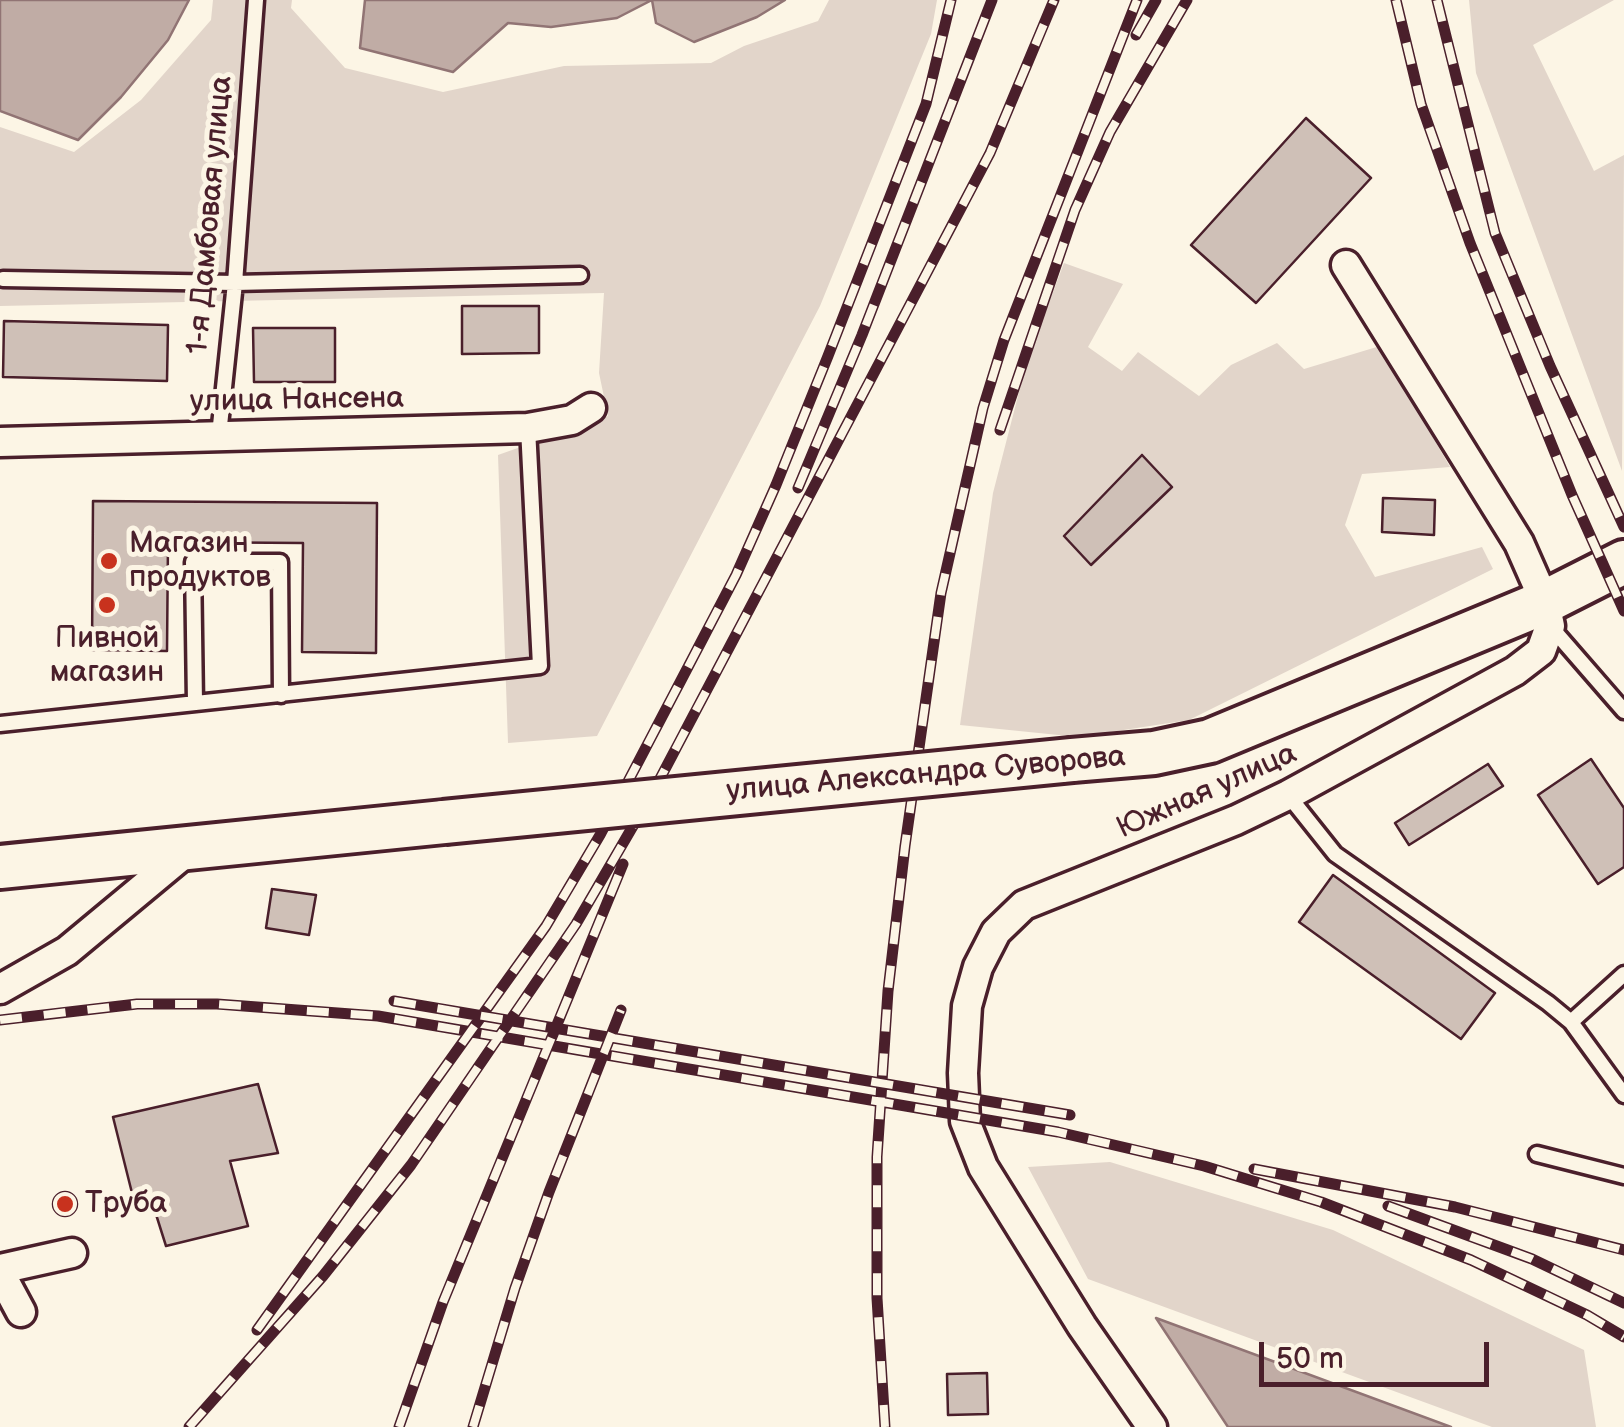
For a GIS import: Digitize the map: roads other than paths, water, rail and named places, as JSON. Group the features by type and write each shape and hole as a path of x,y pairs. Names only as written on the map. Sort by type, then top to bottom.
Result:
{"main road":[{"name":"улица Александра Суворова","path":"0,867 1154,753 1210,741 1548,614 1624,562"}],"street":[{"path":"1346,266 1519,543 1548,614"},
{"name":"улица Нансена","path":"0,442 528,428 572,420 592,408"},
{"name":"Южная улица","path":"1152,1427 1082,1326 983,1167 965,1122 967,1006 978,967 996,932 1024,905 1236,820 1514,671 1541,651 1548,614"},
{"path":"0,989 67,951 192,847"},
{"path":"20,1312 0,1271 72,1253"}],"lane":[{"name":"1-я Дамбовая улица","path":"219,435 256,0"},
{"path":"3,279 235,282 580,275"},
{"path":"0,724 540,666 528,428"},
{"path":"195,703 193,562 280,562 281,694"},
{"path":"1548,614 1624,711"},
{"path":"1288,795 1334,854 1571,1022 1624,1095"},
{"path":"1571,1022 1624,974"},
{"path":"1536,1154 1624,1176"}],"railway":[{"path":"257,1330 546,926 600,835 688,667 736,575 828,356 926,104 951,0"},
{"path":"798,488 992,0"},
{"path":"189,1427 323,1276 411,1165 576,924 654,790 990,153 1054,0"},
{"path":"885,1427 877,1298 877,1157 888,991 941,593 983,408 1004,340 1137,0"},
{"path":"1136,35 1156,0"},
{"path":"1000,430 1075,210 1110,132 1187,0"},
{"path":"1396,0 1421,104 1470,243 1572,495 1624,611"},
{"path":"1437,0 1495,233 1550,366 1624,527"},
{"path":"399,1427 443,1302 623,864"},
{"path":"394,1001 1070,1115"},
{"path":"0,1020 137,1004 217,1004 378,1016 1058,1132 1204,1166 1321,1202 1471,1260 1587,1315 1624,1337"},
{"path":"473,1427 549,1192 621,1010"},
{"path":"1254,1169 1455,1207 1624,1250"},
{"path":"1388,1206 1532,1259 1624,1303"}],"place":[{"name":"Магазин продуктов","path":"109,561"},
{"name":"Пивной магазин","path":"107,605"},
{"name":"Труба","path":"65,1204"}]}
